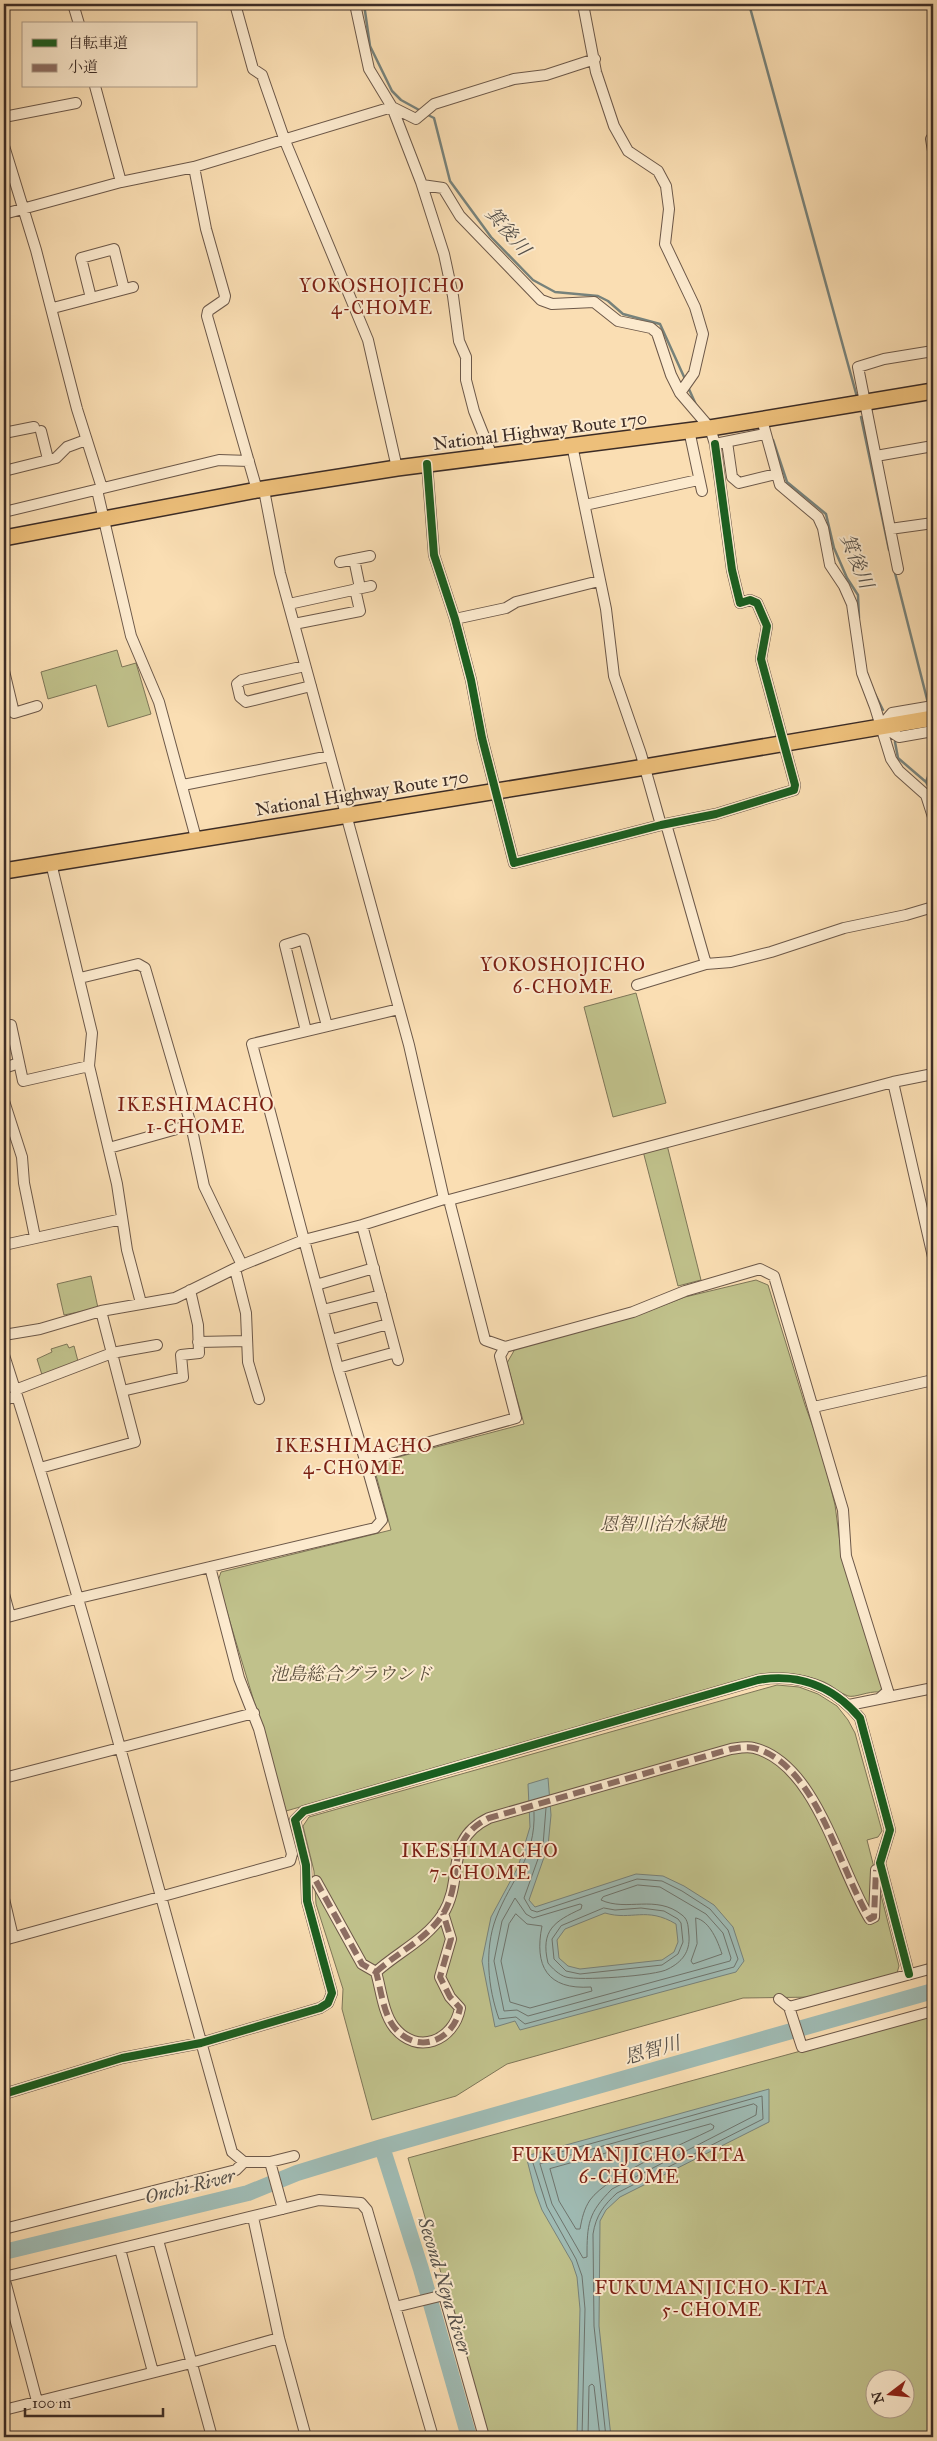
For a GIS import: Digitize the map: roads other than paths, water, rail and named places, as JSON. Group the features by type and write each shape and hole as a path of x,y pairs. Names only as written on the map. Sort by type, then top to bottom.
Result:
{"highway":[{"name":"National Highway Route 170","path":"4,538 260,490 397,468 689,430 763,427 866,402 933,391"},
{"name":"National Highway Route 170","path":"4,871 196,838 785,744 933,718"}],"street":[{"path":"73,4 78,22"},
{"path":"236,4 253,68 262,75 285,141 368,340 397,468"},
{"path":"356,4 369,69 392,107 422,185 444,254 459,341 466,357 466,380 474,411 492,456"},
{"path":"583,4 596,72 614,126 628,151 658,171 666,186 669,209 665,244 696,307 703,334 694,373 680,393"},
{"path":"4,214 121,182 194,167 285,141 392,107 416,119 434,104 514,79 546,75 594,59"},
{"path":"96,88 121,182"},
{"path":"4,117 76,103"},
{"path":"933,136 931,139 933,151"},
{"path":"4,146 53,308 99,489 104,520 131,636 159,702 196,838"},
{"path":"194,167 206,229 225,296 224,300 208,311 208,316 249,461 260,490 294,624 409,1045 446,1200 485,1340 505,1347 633,1312 685,1291 760,1270 774,1276 843,1510 846,1556 888,1691 880,1698"},
{"path":"422,185 443,188 460,216 541,300 552,304 594,302 618,321 651,328 657,334 671,375 680,393 710,428 715,444 736,586 740,603 750,600 757,603 767,626 762,659 785,744 795,785 794,790 716,814 664,825 514,863 482,738 471,680 455,619 434,555 428,464"},
{"path":"53,308 91,298 129,288 114,249 81,258 91,298"},
{"path":"898,569 858,367 884,359 933,351"},
{"path":"715,444 727,442 763,427 780,485 818,518 824,528 830,565 844,586 852,604 862,673 891,759 899,771 926,795 933,817"},
{"path":"4,433 38,429 48,459"},
{"path":"689,430 698,480 702,491"},
{"path":"4,471 56,458 67,447 86,440"},
{"path":"727,442 732,477 739,482 776,474"},
{"path":"572,446 606,609 614,676 664,825 706,964"},
{"path":"876,456 933,446"},
{"path":"4,512 47,500 218,460 249,461"},
{"path":"585,505 698,480"},
{"path":"890,529 933,523"},
{"path":"340,562 370,556"},
{"path":"294,624 360,611 362,588 354,559"},
{"path":"455,619 506,608 516,602 599,581"},
{"path":"289,604 362,588"},
{"path":"306,666 242,680 237,684 240,697 246,702 311,686"},
{"path":"4,671 14,713 37,706"},
{"path":"881,726 892,713 933,706"},
{"path":"881,726 899,737 933,731"},
{"path":"183,785 330,756"},
{"path":"51,863 92,1033 89,1066 109,1148 140,1303"},
{"path":"637,985 706,964 731,962 771,952 844,928 906,915 933,907"},
{"path":"306,1031 285,945 304,939 327,1026"},
{"path":"80,978 138,964 145,968 191,1125 204,1186 239,1267 245,1307 248,1362 259,1399"},
{"path":"4,1594 7,1617 79,1598 375,1528 382,1520 338,1368 252,1044 399,1009"},
{"path":"11,1025 23,1081 89,1066"},
{"path":"4,1068 19,1063"},
{"path":"4,1334 40,1329 100,1311 175,1298 239,1267 304,1240 446,1200 893,1082 933,1074"},
{"path":"893,1082 933,1257"},
{"path":"4,1101 22,1157 24,1183 35,1237"},
{"path":"109,1148 191,1125"},
{"path":"4,1245 122,1219"},
{"path":"338,1368 397,1356 362,1225"},
{"path":"316,1285 374,1268"},
{"path":"122,1391 183,1377 181,1355 199,1353 196,1313 190,1290"},
{"path":"323,1310 381,1295"},
{"path":"40,1468 135,1442 100,1311"},
{"path":"331,1340 388,1324"},
{"path":"198,1342 247,1341"},
{"path":"4,1400 16,1393 112,1353 157,1345"},
{"path":"365,1460 516,1418 500,1356 505,1347"},
{"path":"4,1355 79,1598 159,1897 232,2152 244,2162 270,2162 294,2156"},
{"path":"814,1407 933,1380"},
{"path":"4,1899 9,1938 290,1861 292,1854 254,1713 239,1678 210,1567"},
{"path":"295,1820 304,1811 312,1808 758,1680 777,1677 798,1678 820,1686 849,1705 860,1718 890,1830 880,1863 909,1974"},
{"path":"849,1705 933,1688"},
{"path":"4,1778 254,1713"},
{"path":"376,1972 389,1960 411,1948 443,1914 452,1891 460,1848 470,1829 479,1823 489,1818 731,1749 753,1747 790,1767 808,1792 843,1860 870,1919 874,1917 876,1870"},
{"path":"281,1814 295,1820"},
{"path":"4,2094 122,2058 201,2043 320,2008 328,2003 332,1993 307,1901 306,1864 295,1820"},
{"path":"316,1881 362,1964 376,1972 394,2027 405,2036 428,2044 439,2040 456,2024 460,2008 450,1997 440,1977 450,1939 443,1914"},
{"path":"791,2012 933,1968"},
{"path":"778,1999 791,2012 802,2047 933,2011"},
{"path":"4,2229 236,2170 244,2162"},
{"path":"270,2162 283,2209"},
{"path":"37,2401 4,2277 319,2200 360,2203 367,2210 433,2437"},
{"path":"253,2217 279,2338 306,2437"},
{"path":"158,2240 212,2437"},
{"path":"120,2249 153,2372"},
{"path":"395,2307 444,2295 484,2437"},
{"path":"4,2410 191,2363 279,2338"}],"water":[{"path":"548,1778 551,1815 548,1846 529,1900 535,1907 636,1874 663,1876 684,1886 714,1905 733,1927 744,1961 736,1972 520,2030 515,2021 495,2027 482,1961 491,1917 518,1867 530,1827 528,1784","holes":["605,1913 656,1916 676,1924 678,1942 674,1952 662,1960 580,1969 568,1966 559,1958 557,1940 565,1929"]},
{"path":"769,2089 769,2122 620,2197 606,2210 600,2221 599,2326 611,2437 577,2437 580,2309 577,2277 572,2262 542,2210 526,2156"}],"waterway":[{"name":"箕後川","path":"364,4 370,46 392,91 401,100 421,111"},
{"path":"749,4 857,397"},
{"name":"箕後川","path":"426,114 434,118 450,181 491,237 533,280 555,292 598,296 608,301 623,314 660,324 685,379"},
{"name":"箕後川","path":"688,387 697,407"},
{"path":"861,417 889,550"},
{"name":"箕後川","path":"773,440 787,482 826,514 834,548 847,578 858,595 859,618"},
{"path":"894,569 928,703"},
{"name":"箕後川","path":"875,694 883,710"},
{"name":"箕後川","path":"895,742 898,758 926,782 933,795"},
{"path":"926,782 933,764"},
{"name":"恩智川","path":"4,2252 248,2193 297,2173 382,2147 933,1991"},
{"name":"Second Neya River","path":"382,2147 421,2269 469,2437"}],"district":[{"name":"YOKOSHOJICHO 4-CHOME","path":"382,296"},
{"name":"YOKOSHOJICHO 6-CHOME","path":"563,975"},
{"name":"IKESHIMACHO 1-CHOME","path":"196,1115"},
{"name":"IKESHIMACHO 4-CHOME","path":"354,1456"},
{"name":"IKESHIMACHO 7-CHOME","path":"480,1861"},
{"name":"FUKUMANJICHO-KITA 6-CHOME","path":"629,2165"},
{"name":"FUKUMANJICHO-KITA 5-CHOME","path":"712,2298"}],"park label":[{"name":"恩智川治水緑地","path":"663,1524"},
{"name":"池島総合グラウンド","path":"351,1674"}],"water label":[{"name":"Onchi River","path":"190,2186"}]}
